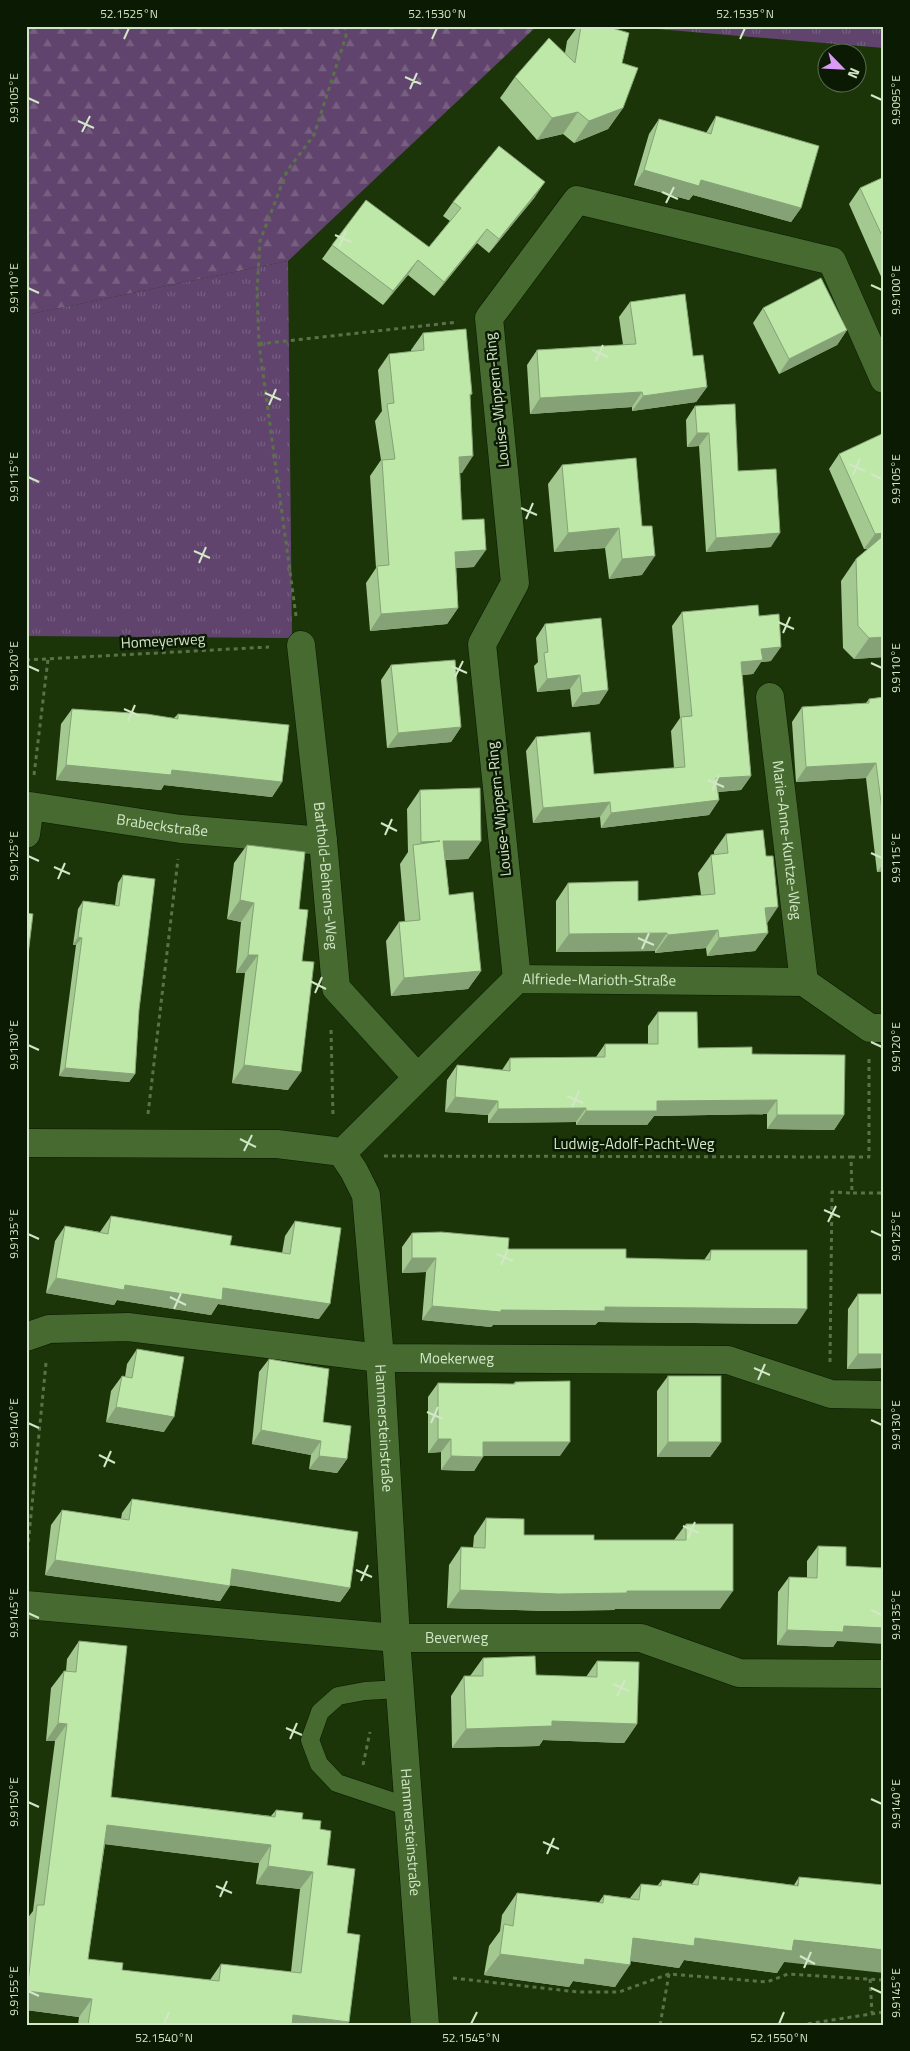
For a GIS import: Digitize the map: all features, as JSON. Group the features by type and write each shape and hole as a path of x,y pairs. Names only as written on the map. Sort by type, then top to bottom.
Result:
{"street":[{"name":"Louise-Wippern-Ring","path":"517,979 482,644 515,584 488,318 577,200 832,261 884,379"},
{"name":"Barthold-Behrens-Weg","path":"301,645 323,841 336,988"},
{"name":"Marie-Anne-Kuntze-Weg","path":"770,697 804,982"},
{"name":"Brabeckstraße","path":"30,806 181,829 323,841"},
{"path":"26,834 30,806"},
{"name":"Alfriede-Marioth-Straße","path":"343,1158 417,1077 517,979 804,982"},
{"path":"804,982 877,1028"},
{"path":"336,988 417,1077"},
{"path":"26,1143 277,1144 343,1158"},
{"name":"Hammersteinstraße","path":"343,1158 366,1195 380,1358 396,1638 389,1689 409,1807 425,2025"},
{"name":"Moekerweg","path":"37,1333 128,1327 380,1358 728,1360 831,1394 884,1395"},
{"name":"Beverweg","path":"26,1605 396,1638 641,1638 739,1673 884,1674"}],"lane":[{"path":"389,1689 338,1696 320,1712 310,1740 319,1764 337,1783 409,1807"}],"path":[{"path":"301,645 259,344 257,291 260,242 287,171 314,135 346,36 345,26"},
{"path":"259,344 488,318"},
{"name":"Homeyerweg","path":"26,660 301,645"},
{"path":"30,806 48,658"},
{"path":"144,1142 181,829"},
{"path":"336,988 330,1009 343,1158"},
{"path":"852,1193 851,1157 868,1156 877,1028"},
{"name":"Ludwig-Adolf-Pacht-Weg","path":"343,1158 405,1154 851,1157"},
{"path":"831,1394 832,1192 884,1193"},
{"path":"26,1566 37,1333"},
{"path":"358,1790 389,1689"},
{"path":"420,1974 578,1992 619,1992 669,1974 767,1982 788,1974 884,1980"},
{"path":"660,2025 669,1974"},
{"path":"870,1979 872,2013"},
{"path":"800,2025 884,2012"}],"green space":[{"path":"26,26 537,26 288,261 26,315"},
{"path":"621,26 884,26 884,48 868,47 868,42 818,42"},
{"path":"288,261 292,638 26,636 26,315"}],"building":[{"path":"581,26 605,26 629,33 622,63 638,68 623,108 589,121 578,112 552,118 515,77 549,38 575,63"},
{"path":"716,116 819,146 801,208 701,180 699,186 644,170 659,119 711,134"},
{"path":"499,146 545,182 499,239 487,229 444,282 418,260 393,291 332,245 366,200 429,247 461,208 453,202"},
{"path":"884,177 884,240 860,188"},
{"path":"821,278 847,330 789,359 763,308"},
{"path":"685,294 693,356 703,355 707,387 643,396 642,392 540,398 537,350 636,344 630,302"},
{"path":"466,329 472,394 470,394 473,456 459,457 462,520 484,519 486,550 455,552 458,608 381,614 377,566 389,565 382,460 395,459 387,404 394,403 389,354 424,350 423,333"},
{"path":"735,404 738,471 776,469 780,533 716,538 709,433 697,433 695,406"},
{"path":"884,433 884,533 875,534 839,454"},
{"path":"636,458 642,526 652,526 655,556 622,559 619,528 568,533 562,465"},
{"path":"884,535 884,637 869,638 858,626 856,559"},
{"path":"758,605 759,616 779,614 781,647 761,649 763,660 741,662 751,776 716,778 719,800 611,813 610,802 543,808 536,737 590,732 594,774 685,767 681,717 692,716 682,612"},
{"path":"601,618 608,690 582,693 580,675 547,679 544,653 548,652 545,624"},
{"path":"455,660 461,727 398,733 391,665"},
{"path":"884,697 884,826 876,763 806,767 802,707 869,703 869,699"},
{"path":"72,709 147,714 178,719 178,714 289,725 282,782 172,770 171,775 66,765"},
{"path":"480,788 481,841 443,841 449,895 473,892 481,971 404,978 399,922 420,920 413,845 440,841 421,842 420,790"},
{"path":"763,830 766,856 773,856 778,907 765,908 768,933 719,938 718,930 668,935 667,933 569,934 568,883 638,881 638,901 715,894 711,855 728,853 726,834"},
{"path":"247,845 305,852 299,909 308,910 302,961 314,962 301,1072 244,1065 258,955 248,955 254,903 240,900"},
{"path":"123,875 155,879 139,1010 135,1074 65,1068 82,938 78,937 83,901 119,906"},
{"path":"26,913 33,914 26,971"},
{"path":"658,1012 697,1012 698,1048 752,1047 752,1054 845,1055 844,1115 777,1115 777,1100 657,1101 657,1111 586,1111 586,1108 498,1109 498,1101 455,1097 457,1065 510,1071 510,1058 605,1057 605,1044 658,1044"},
{"path":"111,1216 232,1236 230,1245 290,1254 295,1221 341,1228 330,1304 223,1288 222,1300 125,1285 124,1290 56,1278 65,1226 108,1234"},
{"path":"441,1232 509,1238 508,1249 626,1249 626,1258 710,1260 711,1250 807,1250 807,1309 605,1307 605,1311 501,1310 501,1312 432,1306 436,1258 412,1258 412,1233"},
{"path":"858,1294 884,1294 884,1354 858,1354"},
{"path":"137,1349 184,1357 174,1417 116,1407 122,1376 132,1378"},
{"path":"269,1359 329,1369 323,1422 351,1426 347,1459 319,1456 321,1441 261,1430"},
{"path":"668,1376 721,1376 721,1442 668,1442"},
{"path":"570,1381 570,1442 483,1442 483,1457 451,1456 451,1439 438,1439 438,1383 515,1384 515,1382"},
{"path":"132,1499 358,1532 350,1588 232,1569 230,1586 55,1560 62,1510 129,1520"},
{"path":"486,1518 524,1519 524,1535 594,1535 594,1540 686,1540 686,1524 733,1524 733,1591 627,1591 627,1593 558,1594 460,1590 461,1547 485,1548"},
{"path":"818,1546 846,1547 846,1566 884,1568 884,1628 844,1626 843,1632 787,1630 789,1577 817,1578"},
{"path":"79,1641 127,1646 111,1797 275,1817 276,1810 303,1813 302,1819 321,1821 320,1829 331,1831 327,1865 355,1869 347,1933 360,1935 349,2022 293,2015 292,2025 88,2025 92,1999 27,1991 37,1905 44,1905 67,1724 58,1723 64,1671 76,1672","holes":["107,1825 271,1845 268,1866 313,1872 301,1973 221,1964 219,1981 122,1970 123,1963 88,1959"]},
{"path":"535,1656 536,1675 597,1677 597,1661 639,1662 637,1724 552,1721 552,1726 466,1729 464,1676 483,1676 483,1658"},
{"path":"700,1873 798,1886 799,1877 884,1885 884,1950 794,1940 792,1951 695,1938 694,1946 633,1938 630,1965 585,1959 584,1965 500,1954 504,1924 513,1926 517,1893 603,1903 604,1895 639,1900 641,1884 661,1886 662,1880 698,1885"}]}
